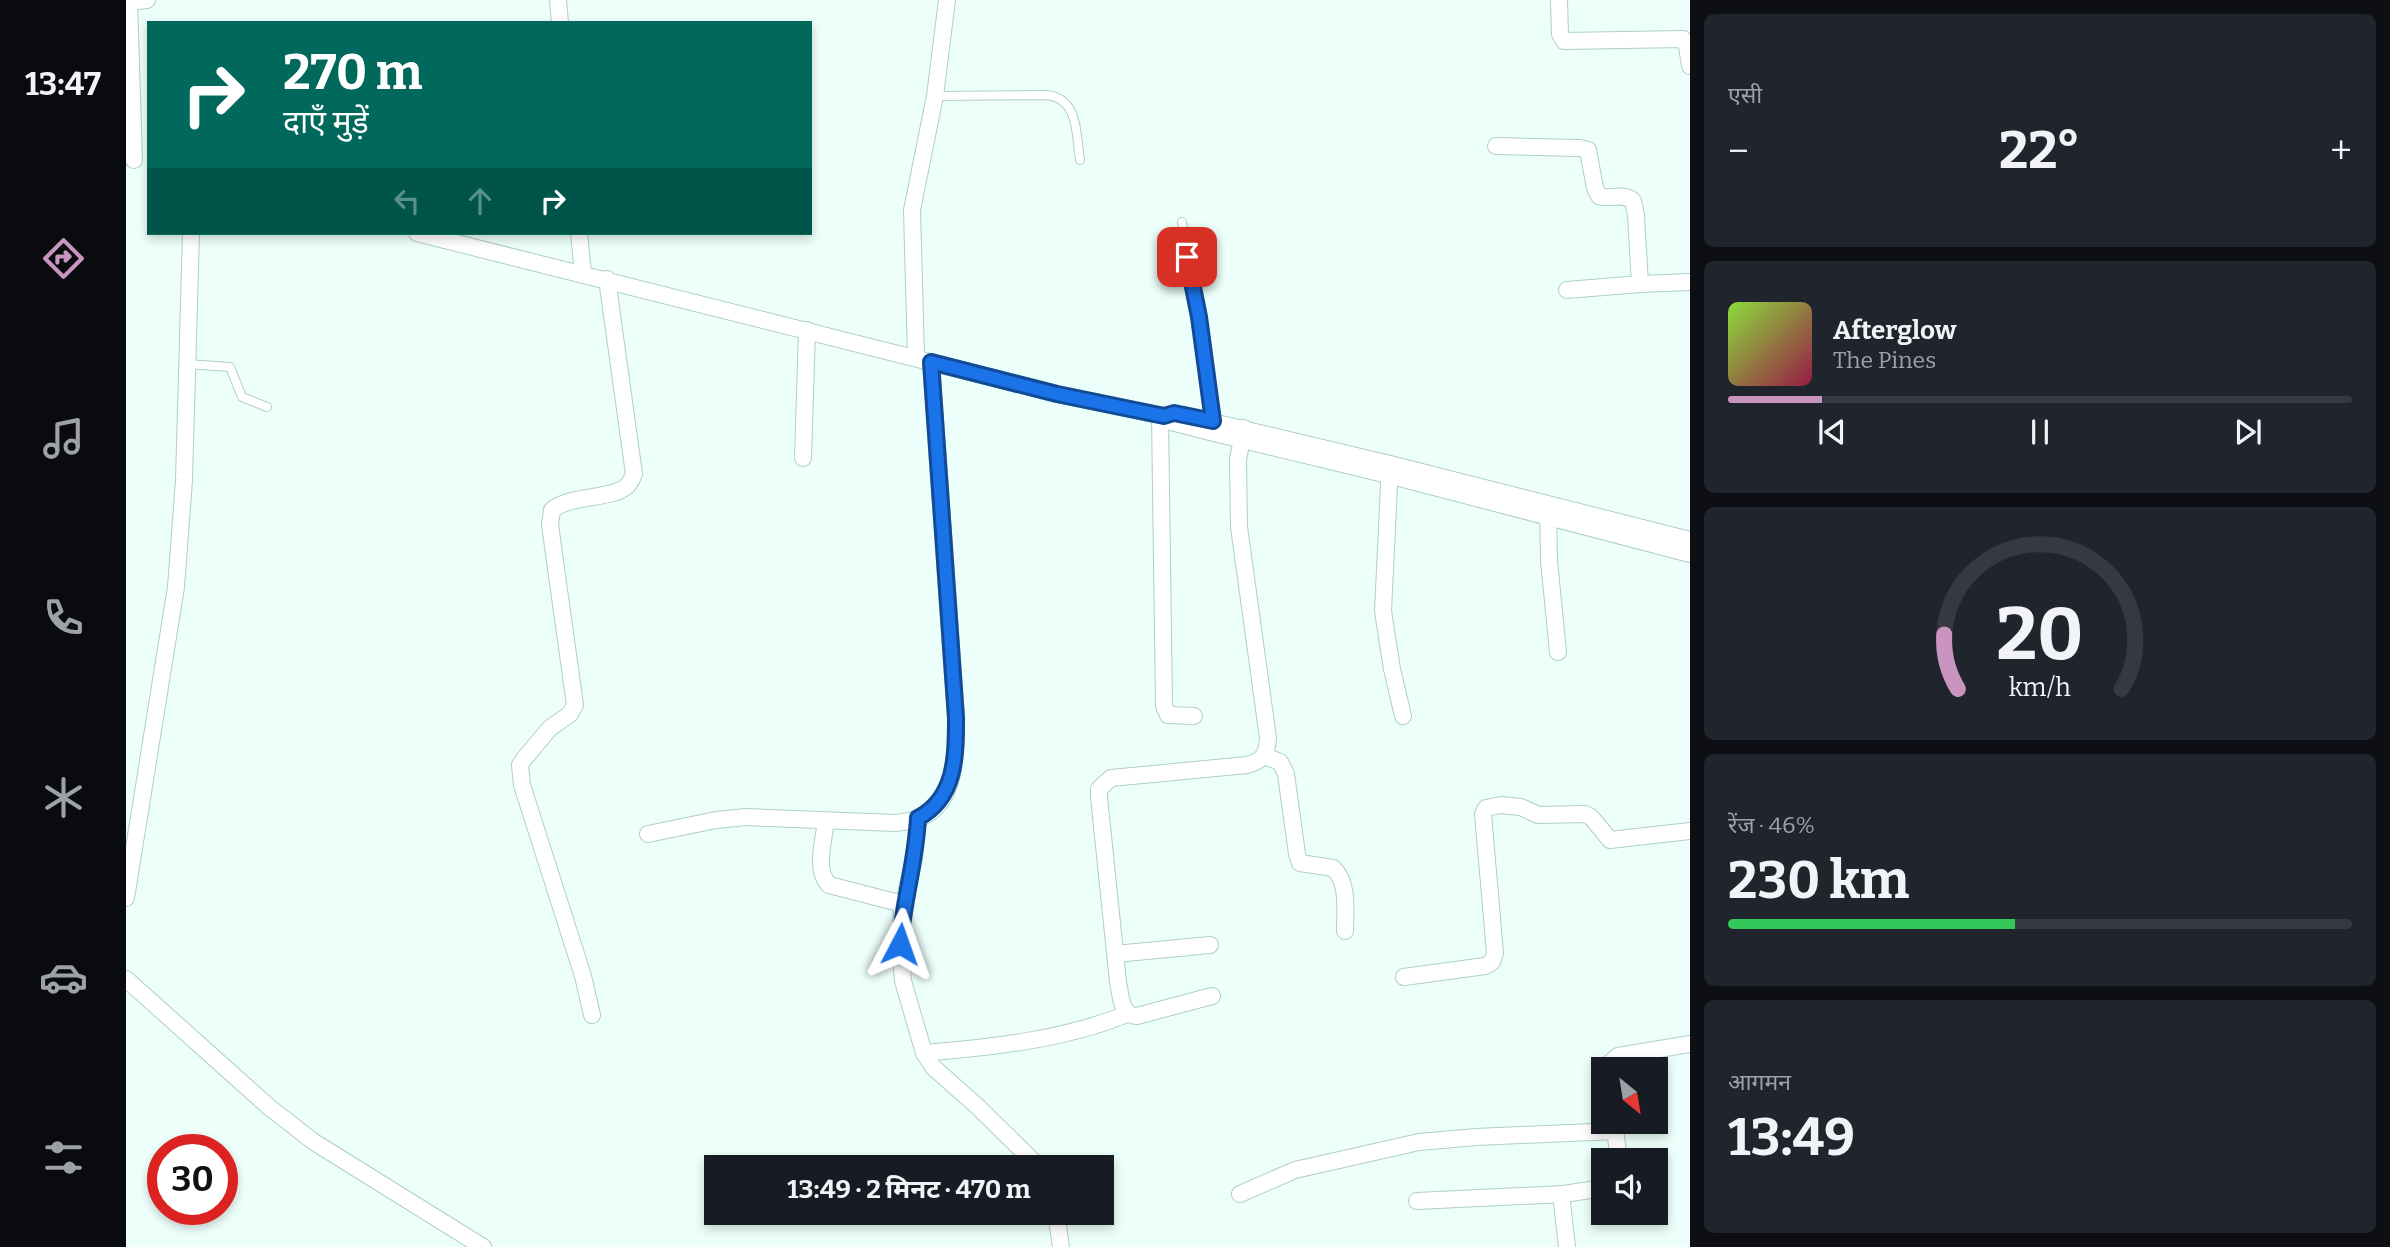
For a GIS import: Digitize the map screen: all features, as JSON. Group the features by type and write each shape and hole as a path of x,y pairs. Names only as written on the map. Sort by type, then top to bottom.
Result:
{"street":[{"path":"136,161 129,1 147,0"},
{"path":"558,0 560,21"},
{"path":"648,834 716,820 746,817 878,824 918,818 928,813 944,797 951,777 956,743 955,704 912,210 935,96 947,0"},
{"path":"1559,0 1560,34 1564,41 1683,39 1690,66"},
{"path":"1496,146 1588,150 1599,196 1623,196 1633,201 1640,284"},
{"path":"126,898 176,587 184,481 191,235"},
{"path":"425,235 1057,394 1162,415 1174,413 1213,421 1242,434"},
{"path":"579,235 583,274"},
{"path":"592,1015 583,976 520,772 524,759 550,728 573,710 575,705 550,525 552,510 566,502 616,491 628,485 634,474 607,279"},
{"path":"1567,290 1690,282"},
{"path":"803,457 807,330"},
{"path":"1162,415 1171,422 1242,434 1389,469 1548,511 1690,554"},
{"path":"1162,415 1164,706 1168,715 1194,716"},
{"path":"1128,1014 1123,1004 1115,954 1099,797 1102,785 1111,778 1120,776 1247,765 1258,762 1265,756 1268,738 1239,527 1237,485 1242,434"},
{"path":"1389,469 1383,611 1403,716"},
{"path":"1548,511 1690,540"},
{"path":"1548,511 1549,561 1558,652"},
{"path":"1265,756 1280,762 1286,774 1300,863 1333,868 1341,878 1345,930"},
{"path":"1404,977 1485,966 1494,958 1483,814 1486,808 1501,805 1521,807 1538,815 1585,814 1591,817 1610,840 1690,831"},
{"path":"918,818 914,859 903,904 900,944 903,981 924,1053 933,1067 1027,1155"},
{"path":"826,821 821,864 826,882 903,904"},
{"path":"1115,954 1210,946"},
{"path":"126,979 269,1107 314,1142 484,1247"},
{"path":"924,1053 982,1048 1076,1032 1128,1014 1137,1016 1212,996"},
{"path":"1617,1057 1690,1044"},
{"path":"1240,1194 1295,1170 1419,1142 1591,1128"},
{"path":"1417,1202 1561,1194 1591,1190"},
{"path":"1561,1194 1567,1247"},
{"path":"1058,1225 1061,1247"}],"lane":[{"path":"935,96 1047,95 1063,99 1072,110 1080,160"},
{"path":"1182,222 1199,317 1213,421"},
{"path":"187,364 230,367 242,397 267,407"}],"route":[{"path":"900,944 902,911 914,859 918,818 928,813 944,797 951,777 956,743 931,362 1057,394 1164,416 1174,413 1213,421 1199,317 1187,257"}]}
